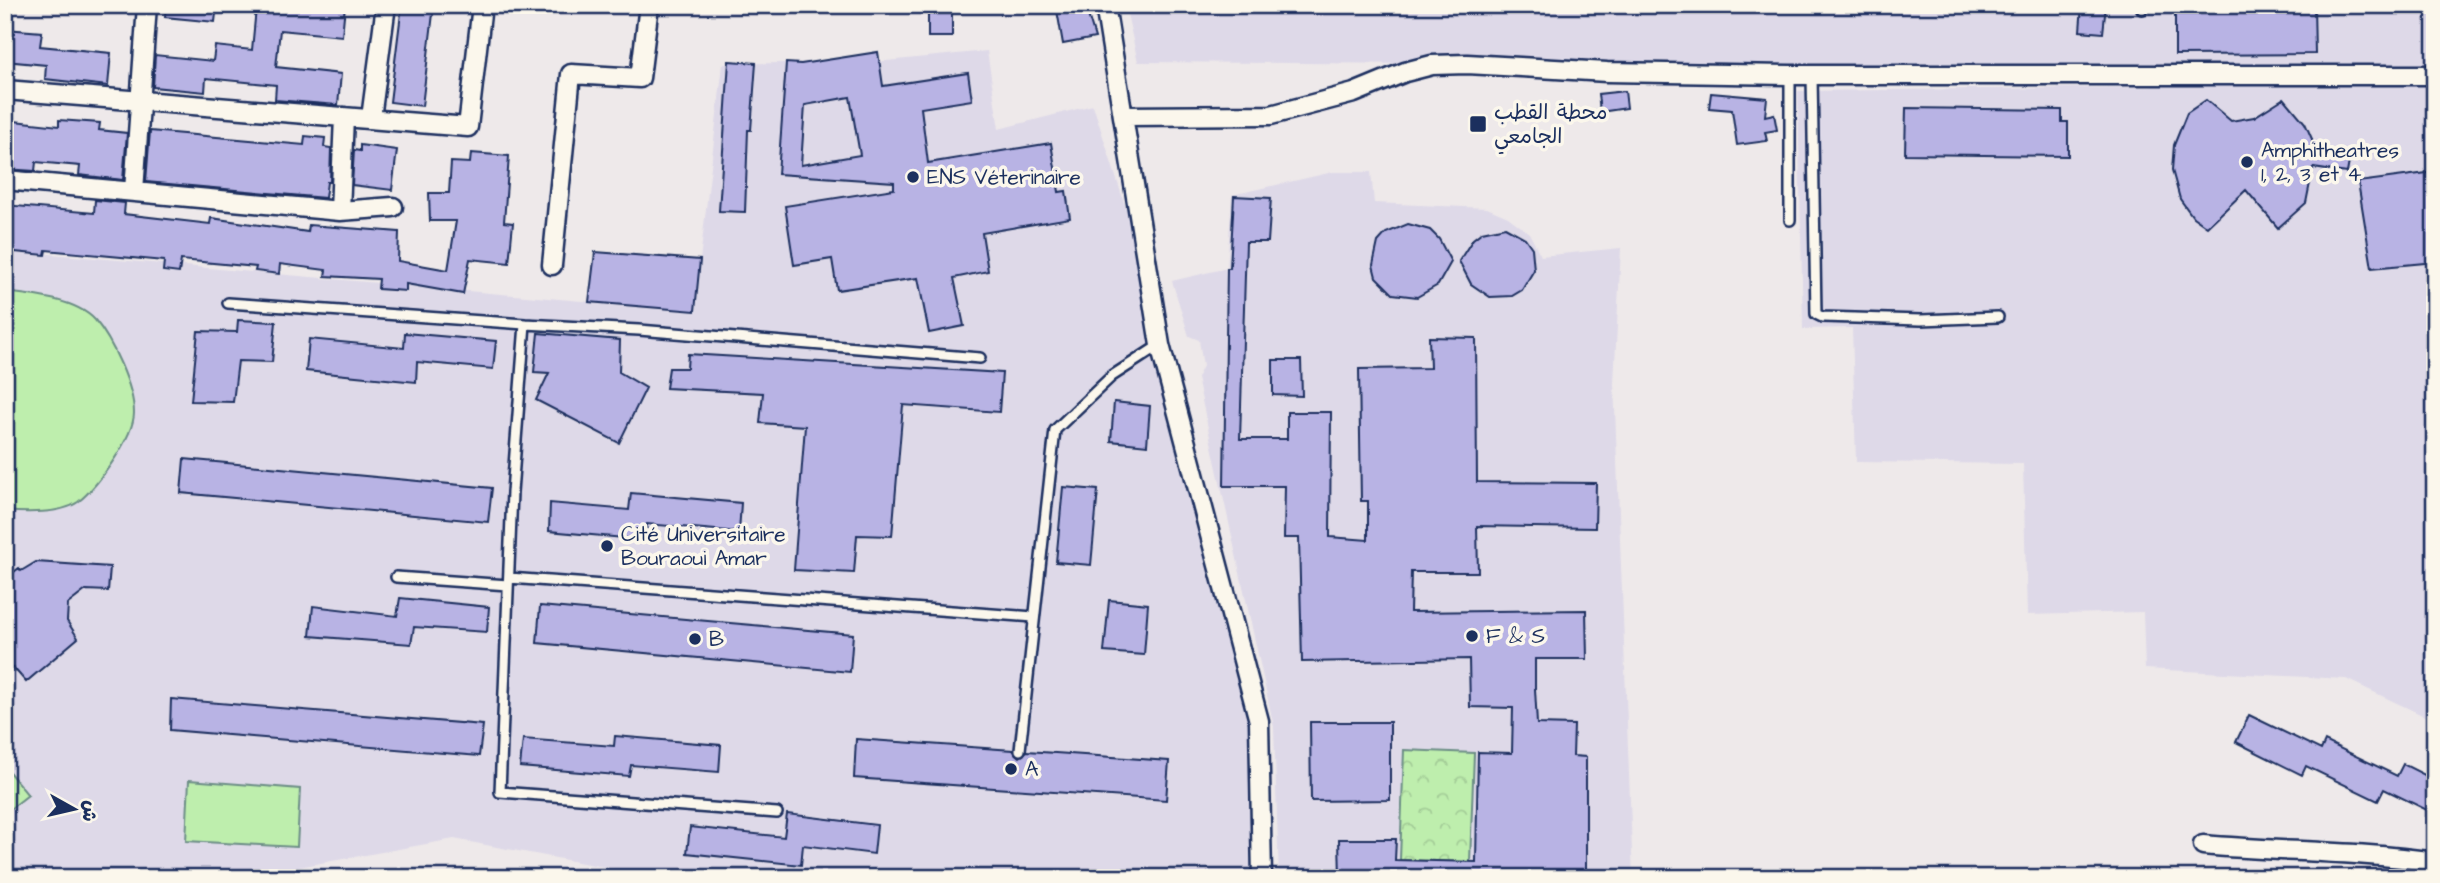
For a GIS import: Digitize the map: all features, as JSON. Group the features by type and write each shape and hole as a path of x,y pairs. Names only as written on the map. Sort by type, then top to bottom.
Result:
{"street":[{"path":"134,191 147,5"},
{"path":"371,118 386,5"},
{"path":"5,90 468,127 482,5"},
{"path":"552,265 571,74 640,78 649,5"},
{"path":"1105,5 1160,345 1259,721 1262,878"},
{"path":"1123,116 1271,115 1326,102 1432,65 1467,64 1607,72 1790,75 2435,75"},
{"path":"340,211 344,117"},
{"path":"5,180 340,211 393,207"},
{"path":"2203,845 2276,851 2369,853 2435,862"}],"lane":[{"path":"1790,75 1790,220"},
{"path":"1812,75 1816,314 1822,317 1909,319 1998,317"},
{"path":"228,303 639,330 980,358"},
{"path":"525,324 508,581 500,792 777,813"},
{"path":"1020,750 1055,430 1112,376 1160,345"},
{"path":"396,577 508,581 1034,617"}],"shaded area":[{"path":"1125,5 2435,5 2435,721 2346,679 2145,669 2143,612 2027,615 2023,464 1856,462 1852,328 1803,329 1798,91 2151,87 2151,69 1138,62"},
{"name":"Cité Universitaire Bouraoui Amar","path":"987,51 999,129 1093,105 1131,224 1256,747 1266,878 695,878 647,875 454,839 238,878 24,878 5,863 5,250 694,311 723,64 886,61"},
{"path":"1333,172 1371,172 1374,203 1487,208 1508,217 1529,233 1541,256 1621,248 1614,383 1633,878 1279,878 1274,727 1197,378 1203,366 1199,340 1189,336 1172,281 1227,268 1232,195"}],"green space":[{"path":"5,292 53,299 87,313 108,339 130,390 134,413 121,448 86,495 62,509 5,511"},
{"path":"1404,750 1474,753 1470,862 1400,860"},
{"path":"5,767 28,795 5,813"},
{"path":"189,780 300,789 297,847 186,841"}],"building":[{"path":"166,5 217,5 215,22 165,17"},
{"path":"282,5 345,5 342,36 280,30 276,67 341,74 338,105 275,100 276,85 206,78 205,92 153,87 155,55 213,61 215,46 252,50 256,8 281,10"},
{"path":"402,5 434,5 422,106 390,102"},
{"path":"1056,5 1085,5 1095,38 1063,44"},
{"path":"2082,5 2106,5 2103,33 2080,31"},
{"path":"2175,5 2314,5 2315,54 2175,55"},
{"path":"928,11 952,11 952,37 928,37"},
{"path":"5,29 42,32 40,46 111,53 108,86 45,79 46,65 5,61"},
{"path":"878,52 883,86 968,73 972,100 921,108 928,163 1051,143 1059,192 1066,191 1070,218 982,233 988,271 954,278 964,326 929,333 918,278 837,290 832,259 794,265 785,206 894,189 894,182 778,174 786,63 801,64","holes":["850,97 860,155 801,165 805,105"]},
{"path":"729,61 756,63 751,130 748,130 745,212 719,211"},
{"path":"1625,91 1627,108 1600,112 1598,94"},
{"path":"1711,93 1767,98 1765,116 1774,114 1777,130 1765,132 1767,141 1737,145 1732,110 1709,108"},
{"name":"Amphitheatres 1, 2, 3 et 4","path":"2284,98 2305,123 2312,139 2313,153 2349,162 2347,173 2313,168 2306,203 2278,228 2246,190 2207,227 2193,217 2180,199 2172,170 2174,145 2187,113 2206,100 2231,121 2254,117"},
{"path":"1906,108 2062,110 2062,122 2068,122 2068,156 1905,154"},
{"path":"5,120 59,126 59,120 100,123 99,130 127,133 123,180 79,175 80,166 36,162 35,171 5,169"},
{"path":"150,131 304,145 305,136 325,138 324,147 331,148 330,182 327,182 325,198 146,182"},
{"path":"360,145 397,150 392,190 352,185 354,150 360,151"},
{"path":"471,153 509,156 504,222 513,223 509,263 470,259 463,294 406,284 406,291 378,289 379,279 325,276 326,270 280,264 279,274 255,271 256,267 181,260 179,273 163,271 164,261 46,250 45,255 5,251 5,205 94,213 95,200 125,203 124,214 210,224 211,218 308,232 309,225 399,232 398,261 448,270 456,221 430,221 429,193 449,193 451,162 470,163"},
{"path":"2435,172 2435,262 2372,268 2358,182"},
{"path":"1234,196 1271,198 1268,242 1246,242 1240,439 1287,439 1287,412 1331,412 1330,537 1368,540 1368,501 1361,501 1359,369 1430,368 1429,337 1476,338 1477,482 1596,483 1595,528 1477,526 1478,572 1411,572 1410,612 1586,610 1587,659 1535,659 1535,689 1537,724 1574,725 1573,756 1586,757 1586,878 1340,878 1339,839 1396,839 1395,860 1476,862 1478,752 1512,753 1513,708 1470,707 1469,659 1302,662 1299,538 1284,538 1285,486 1224,486 1227,268 1230,268"},
{"path":"1408,224 1430,230 1439,239 1451,262 1438,285 1417,297 1393,294 1376,277 1373,265 1378,242 1386,233"},
{"path":"1505,227 1525,238 1532,248 1534,270 1522,290 1512,296 1490,297 1471,284 1459,261 1473,239 1482,232"},
{"path":"595,252 700,260 695,311 589,302"},
{"path":"238,320 276,322 272,362 238,361 233,402 191,401 198,331 237,332"},
{"path":"405,333 496,341 493,369 417,362 416,382 306,371 309,339 404,348"},
{"path":"538,333 620,340 619,372 646,388 619,443 536,400 549,373 534,372"},
{"path":"688,354 1002,373 999,412 903,405 892,536 857,535 854,573 794,570 805,426 760,423 763,393 666,388 669,368 687,368"},
{"path":"1273,360 1301,360 1302,396 1273,395"},
{"path":"1114,402 1150,406 1147,445 1111,441"},
{"path":"184,459 492,488 488,522 181,493"},
{"path":"1063,487 1098,490 1091,565 1056,562"},
{"path":"631,493 741,503 739,532 647,524 645,540 549,531 550,503 629,510"},
{"path":"36,562 110,567 108,591 86,590 68,604 67,621 78,638 26,682 5,658 5,579 19,568 21,571"},
{"path":"400,598 489,607 487,632 414,627 411,644 310,636 313,606 397,616"},
{"path":"1109,600 1148,604 1144,655 1104,652"},
{"name":"B","path":"540,606 853,634 850,672 537,643"},
{"path":"171,699 483,725 479,756 170,730"},
{"path":"2249,715 2321,750 2325,741 2397,776 2403,764 2435,780 2435,814 2384,789 2378,801 2306,766 2302,775 2236,742"},
{"path":"1310,722 1390,722 1390,800 1311,801"},
{"path":"615,736 721,745 719,772 631,765 629,776 520,767 523,739 614,746"},
{"name":"A","path":"856,739 1013,750 1020,757 1027,751 1169,761 1166,800 854,778"},
{"path":"787,814 877,825 874,854 803,845 801,865 687,853 690,827 784,837"}],"place":[{"name":"محطة القطب الجامعي","path":"1478,124"},
{"name":"Amphitheatres 1, 2, 3 et 4","path":"2247,162"},
{"name":"ENS Véterinaire","path":"913,177"},
{"name":"Cité Universitaire Bouraoui Amar","path":"607,546"},
{"name":"F & S","path":"1472,636"},
{"name":"B","path":"695,639"},
{"name":"A","path":"1011,769"}]}
